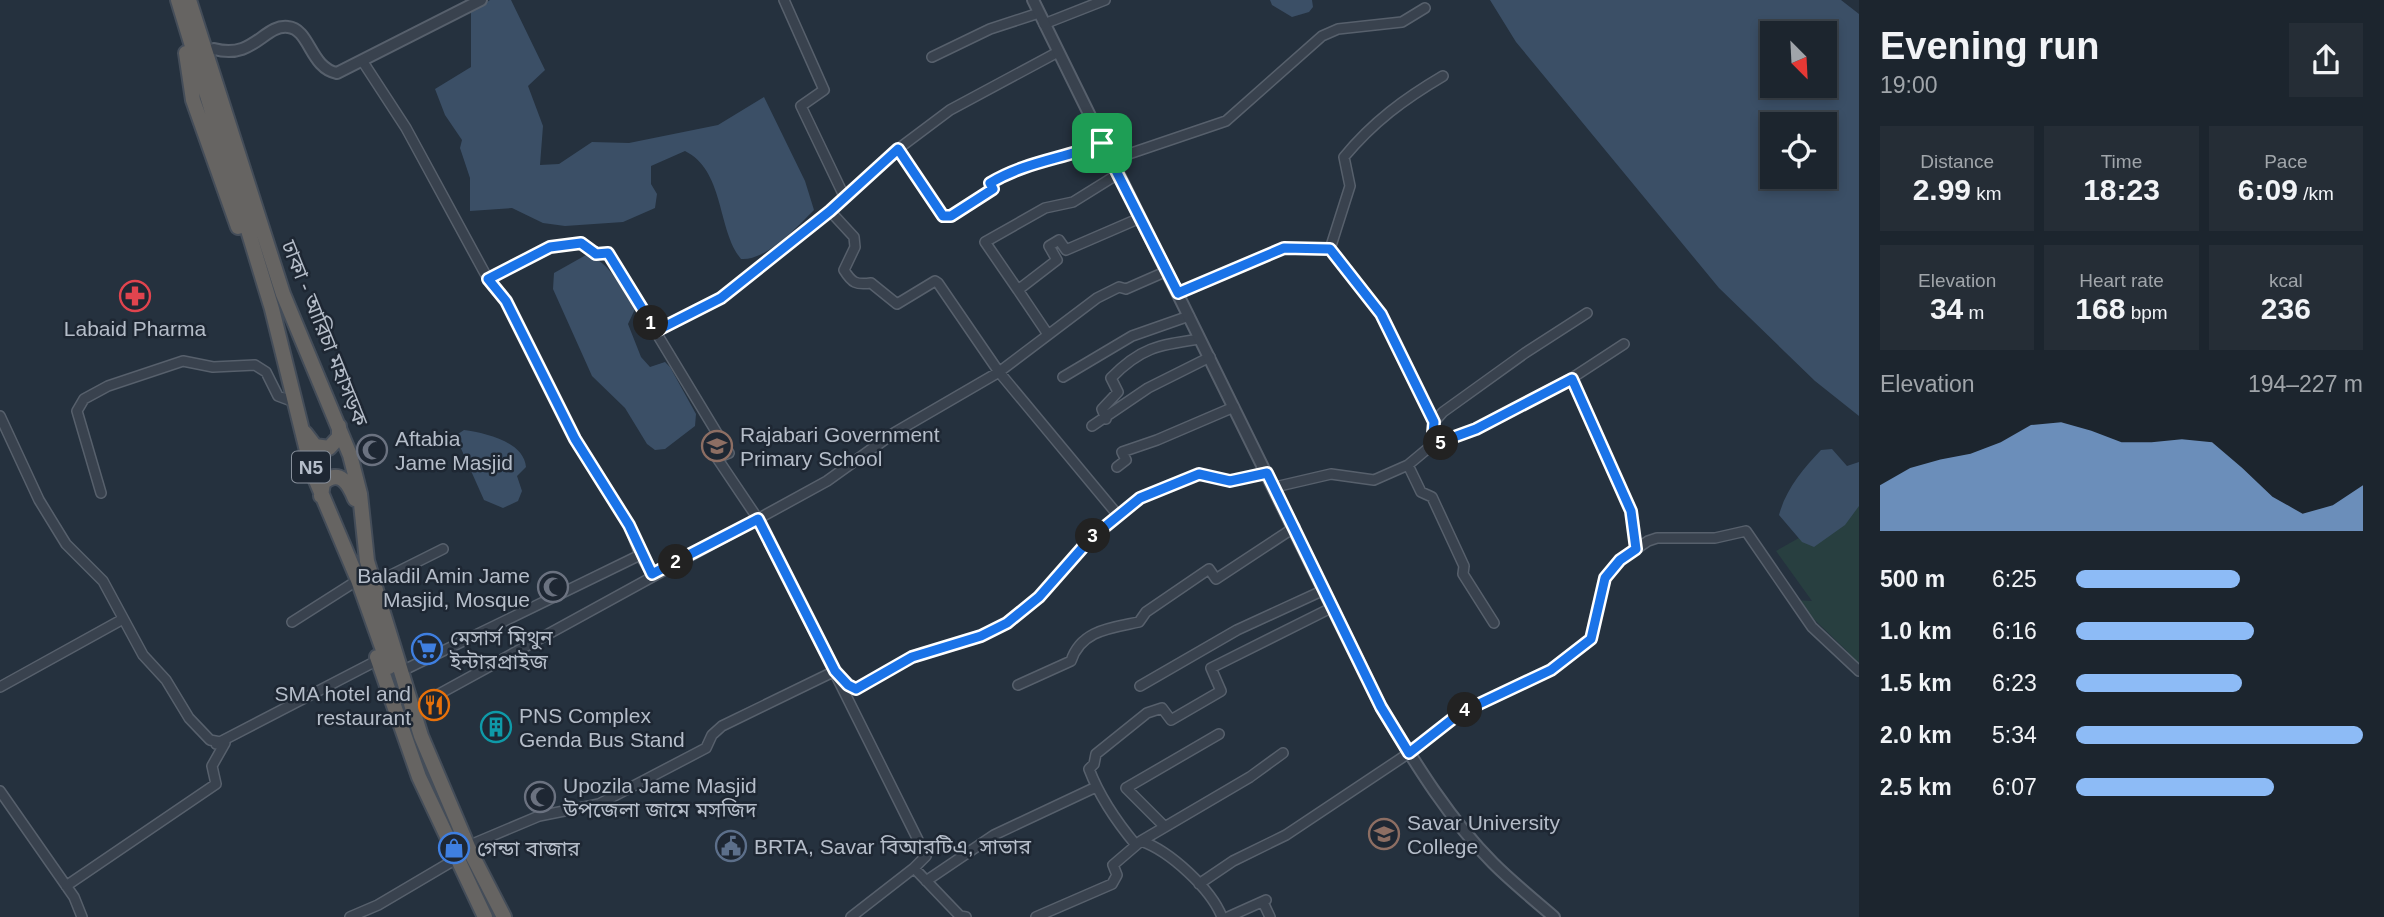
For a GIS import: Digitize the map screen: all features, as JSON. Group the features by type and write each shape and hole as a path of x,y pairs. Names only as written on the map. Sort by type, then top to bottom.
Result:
{"highway":[{"path":"169,0 188,61 193,100 258,285 272,309"},
{"name":"ঢাকা - আরিচা মহাসড়ক","path":"178,0 272,309 321,498 358,580 432,785 494,917"},
{"name":"ঢাকা - আরিচা মহাসড়ক","path":"189,0 283,295 339,425 356,475 361,521 373,584 425,747 469,849 504,917"},
{"path":"199,0 280,261 283,295"},
{"path":"301,427 310,440 322,449 335,444 339,425"},
{"path":"321,498 321,488 329,478 343,478 353,495 361,521"},
{"path":"364,598 378,660 414,766 485,917"},
{"path":"384,617 393,630 419,705 475,843 513,917"}],"street":[{"path":"214,49 237,52 285,26 300,33 326,70 337,73 481,0"},
{"path":"784,0 824,90 801,106 844,197"},
{"path":"1033,0 1303,543 1381,707 1434,790 1493,863 1553,917"},
{"path":"1044,24 1105,0"},
{"path":"1111,160 1226,121 1322,36 1338,29 1402,22 1425,8"},
{"path":"932,57 990,29 1039,13"},
{"path":"656,331 721,298 830,211 898,149 950,110 1058,52"},
{"path":"363,62 411,138 488,279 506,301 575,439 629,525 640,555 652,574"},
{"path":"1330,249 1350,186 1344,157 1369,127 1406,98 1443,76"},
{"path":"898,149 943,216 951,216 993,189 990,183 1014,169 1051,157 1059,159 1102,143"},
{"path":"1047,333 985,242 1045,208 1073,202 1097,188 1100,182 1118,174"},
{"path":"830,211 854,237 855,247 844,270 850,281 858,285 871,283 897,304 935,282 938,283 999,372 1117,514"},
{"path":"1018,290 1057,260 1049,246 1059,240 1066,250 1140,218"},
{"path":"488,279 550,247 581,243 596,254 608,253 729,453 717,458 758,519 926,856 914,869 851,917"},
{"path":"1178,293 1284,248 1330,249"},
{"path":"1330,249 1381,314 1434,422 1432,445"},
{"path":"419,705 652,574 827,481 894,433 999,372 1047,333 1110,292 1119,287 1126,289 1167,271"},
{"path":"1434,422 1525,353 1587,313"},
{"path":"1063,377 1132,336 1189,316"},
{"path":"1106,419 1102,409 1118,392 1111,379 1124,365 1153,346 1200,339"},
{"path":"1275,487 1331,474 1374,480 1408,465 1432,445 1476,429 1572,379 1624,344"},
{"path":"1092,426 1148,388 1210,357"},
{"path":"101,493 77,411 84,399 108,386 183,361 213,367 255,365 266,372 278,396 294,402"},
{"path":"1572,379 1631,511 1636,549"},
{"path":"1118,467 1126,460 1122,452 1133,446 1157,440 1234,407"},
{"path":"0,416 39,500 60,533 103,581 143,654 166,680 189,718 210,740 225,743"},
{"path":"1408,465 1421,492 1432,497 1464,566 1463,574 1494,623"},
{"path":"835,671 848,685 856,689 912,657 981,636 1007,623 1039,597 1091,538 1117,514 1140,498 1199,474 1230,481 1267,473"},
{"path":"1018,685 1071,661 1075,650 1099,630 1139,622 1146,612 1209,569 1216,579 1294,527"},
{"path":"1199,884 1233,861 1286,835 1409,753 1460,713 1551,670 1591,639 1605,578 1620,560 1657,538 1715,538 1746,531 1812,627 1859,671"},
{"path":"373,584 443,549"},
{"path":"406,669 640,555"},
{"path":"292,622 358,580"},
{"path":"1140,686 1228,635 1324,590"},
{"path":"1222,917 1210,894 1155,846 1139,843 1108,810 1089,769 1094,764 1096,754 1116,735 1147,713 1162,708 1171,720 1221,691 1211,668 1333,607"},
{"path":"0,687 123,619"},
{"path":"225,743 216,744 378,660"},
{"path":"475,843 539,816 599,804 706,748 712,735 722,726 835,671"},
{"path":"1164,826 1126,788 1219,734"},
{"path":"66,886 216,784 212,766 225,743"},
{"path":"1036,917 1112,884 1117,875 1113,865 1139,843 1164,826 1214,800 1283,753"},
{"path":"926,881 993,835 1096,787"},
{"path":"0,791 66,886 82,917"},
{"path":"349,917 378,905 456,859"},
{"path":"914,869 960,916 966,917"},
{"path":"1228,917 1265,901 1270,917"}],"green space":[{"path":"1859,504 1859,668 1847,651 1794,600 1812,601 1776,551"}],"water":[{"path":"490,0 511,0 545,70 528,86 543,126 540,165 559,164 592,142 629,143 718,125 764,97 805,181 814,210 771,249 761,255 741,259 733,247 707,172 698,160 685,151 651,166 651,184 657,194 655,208 623,222 565,226 543,223 512,208 470,211 470,178 460,148 462,140 445,115 435,89 471,67 471,12"},
{"path":"1270,0 1312,0 1313,7 1309,12 1292,17 1272,5"},
{"path":"1490,0 1841,0 1859,14 1859,416 1815,381 1719,288 1516,42"},
{"path":"586,255 595,258 609,270 635,309 628,324 641,357 650,367 665,362 670,367 696,414 695,426 665,449 655,450 647,444 625,408 592,376 553,289 554,273"},
{"path":"464,430 493,436 519,451 526,467 517,476 522,491 518,501 503,508 484,500 459,444 458,434"},
{"path":"1832,449 1847,466 1859,462 1859,506 1845,525 1814,547 1802,542 1779,515 1786,497 1802,472 1821,450"}],"place":[{"name":"Labaid Pharma","path":"135,296"},
{"name":"Rajabari Government Primary School","path":"717,446"},
{"name":"Aftabia Jame Masjid","path":"372,450"},
{"name":"Baladil Amin Jame Masjid, Mosque","path":"553,587"},
{"name":"মেসার্স মিথুন ইন্টারপ্রাইজ","path":"427,649"},
{"name":"SMA hotel and restaurant","path":"434,705"},
{"name":"PNS Complex Genda Bus Stand","path":"496,727"},
{"name":"Upozila Jame Masjid উপজেলা জামে মসজিদ","path":"540,797"},
{"name":"Savar University College","path":"1384,834"},
{"name":"BRTA, Savar বিআরটিএ, সাভার","path":"731,846"},
{"name":"গেন্ডা বাজার","path":"454,848"}],"route":[{"path":"1102,143 1178,293 1284,248 1330,249 1373,300 1381,314 1387,331 1434,422 1432,445 1476,429 1572,379 1631,511 1636,549 1620,560 1605,578 1591,639 1551,670 1460,713 1409,753 1381,707 1267,473 1230,481 1199,474 1140,498 1117,514 1055,576 1039,597 1007,623 981,636 912,657 856,689 848,685 840,673 835,671 758,519 652,574 640,555 629,525 575,439 506,301 488,279 550,247 581,243 596,254 608,253 656,331 721,298 830,211 854,186 898,149 943,216 951,216 993,189 990,183 1014,169 1051,157 1059,159 1102,143"}]}
